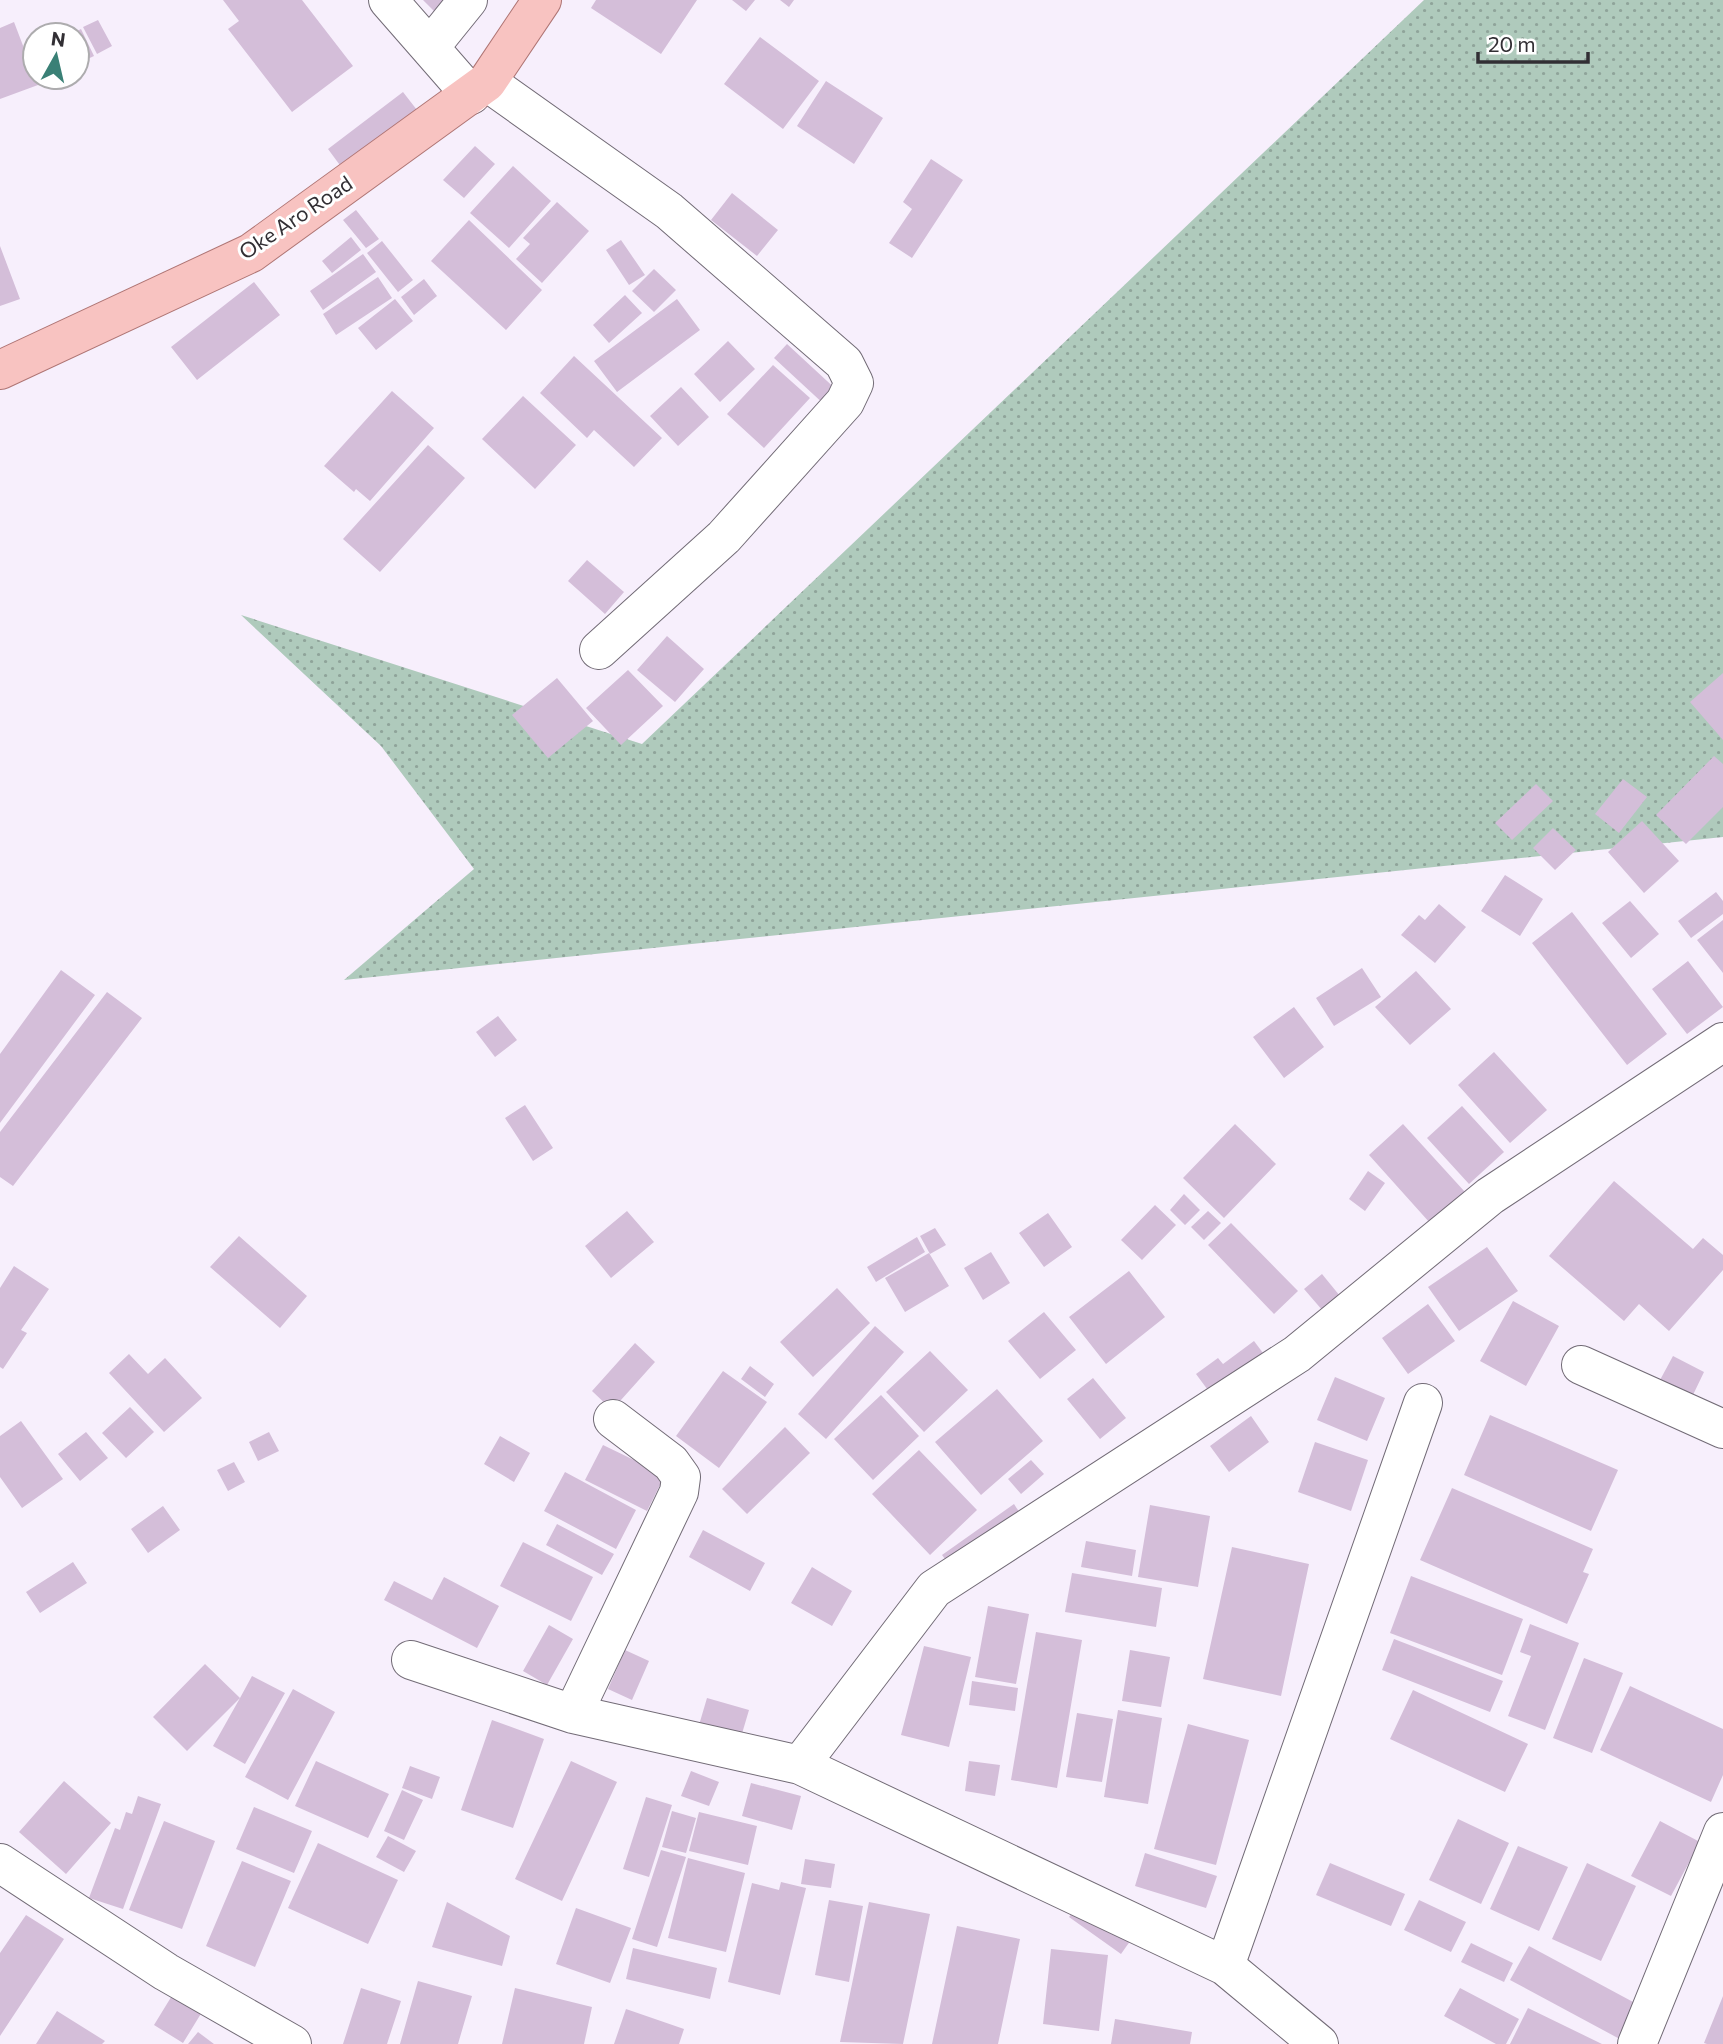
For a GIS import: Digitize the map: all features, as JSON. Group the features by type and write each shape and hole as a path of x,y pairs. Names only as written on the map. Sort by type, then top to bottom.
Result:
{"main road":[{"name":"Oke Aro Road","path":"0,370 251,253 479,88 542,0"}],"street":[{"path":"388,0 430,47 479,88 669,211 844,363 854,383 845,402 724,537 599,649"},
{"path":"430,47 468,0"},
{"path":"800,1765 934,1589 1297,1354 1490,1196 1723,1042"},
{"path":"1581,1366 1723,1429"},
{"path":"1225,1966 1423,1403"},
{"path":"573,1714 680,1485 681,1477 671,1463 613,1419"},
{"path":"411,1660 573,1714 800,1765 1225,1966 1319,2044"},
{"path":"1637,2044 1723,1832"},
{"path":"0,1864 166,1972 292,2044"}],"green space":[{"path":"1424,0 1723,0 1723,837 344,980 474,869 381,746 241,615 642,744"}],"building":[{"path":"223,0 302,0 353,66 292,112 228,29 239,21"},
{"path":"423,0 452,0 438,15"},
{"path":"596,0 697,0 661,54 591,8"},
{"path":"732,0 755,0 746,11"},
{"path":"780,0 794,0 789,7"},
{"path":"98,20 112,46 97,54 91,42 91,23"},
{"path":"14,22 21,40 22,91 0,99 0,28"},
{"path":"760,37 819,81 783,129 724,84"},
{"path":"826,81 883,118 854,164 797,126"},
{"path":"403,92 417,110 342,168 328,149"},
{"path":"475,146 495,164 464,198 443,180"},
{"path":"931,159 963,180 912,258 889,243 912,209 903,202"},
{"path":"513,166 551,201 509,248 470,213"},
{"path":"732,193 778,230 757,256 711,220"},
{"path":"557,202 589,231 542,283 516,259 530,244 523,238"},
{"path":"356,210 379,239 366,248 343,220"},
{"path":"469,220 542,290 506,330 431,261"},
{"path":"351,237 361,250 332,273 322,261"},
{"path":"621,240 645,275 629,285 606,250"},
{"path":"382,241 413,280 398,292 367,253"},
{"path":"0,246 20,299 0,306"},
{"path":"363,254 376,272 323,310 310,291"},
{"path":"654,269 676,290 654,312 632,291"},
{"path":"378,277 392,298 336,335 323,314"},
{"path":"424,279 437,296 414,315 401,297"},
{"path":"254,282 280,315 197,380 171,347"},
{"path":"625,295 642,313 609,343 593,325"},
{"path":"395,299 413,321 376,350 358,328"},
{"path":"677,299 700,330 617,392 594,361"},
{"path":"728,341 755,369 720,402 694,374"},
{"path":"787,344 840,393 827,407 774,358"},
{"path":"574,356 662,438 634,467 594,430 587,438 540,393"},
{"path":"773,365 810,398 764,448 727,414"},
{"path":"681,387 709,417 678,446 650,416"},
{"path":"392,391 434,428 370,501 356,489 354,492 324,466"},
{"path":"523,396 576,445 535,489 482,439"},
{"path":"428,445 465,478 380,572 343,539"},
{"path":"587,560 624,592 605,614 568,581"},
{"path":"667,636 704,669 675,702 637,670"},
{"path":"628,670 663,706 621,745 586,708"},
{"path":"1723,673 1723,740 1690,702"},
{"path":"557,678 593,721 548,758 512,715"},
{"path":"1714,756 1723,764 1723,807 1686,844 1656,815"},
{"path":"1623,779 1647,797 1619,833 1595,814"},
{"path":"1536,784 1553,801 1512,840 1495,823"},
{"path":"1642,821 1679,861 1644,893 1608,852"},
{"path":"1553,828 1576,850 1555,870 1533,848"},
{"path":"1505,875 1543,899 1520,936 1481,911"},
{"path":"1716,892 1723,901 1723,914 1691,938 1678,921"},
{"path":"1630,901 1659,934 1631,958 1602,923"},
{"path":"1439,904 1466,927 1435,963 1401,935 1419,915 1425,920"},
{"path":"1572,912 1667,1034 1627,1065 1532,943"},
{"path":"1723,920 1723,973 1697,940"},
{"path":"1688,961 1723,1007 1687,1034 1652,989"},
{"path":"1362,968 1381,997 1334,1026 1316,998"},
{"path":"61,970 95,995 0,1123 0,1054"},
{"path":"1416,971 1451,1009 1410,1045 1375,1007"},
{"path":"107,992 142,1018 13,1186 0,1177 0,1132"},
{"path":"1294,1007 1324,1047 1284,1078 1253,1037"},
{"path":"498,1016 517,1040 495,1057 476,1032"},
{"path":"1494,1052 1547,1110 1510,1143 1458,1085"},
{"path":"525,1105 553,1148 533,1161 505,1118"},
{"path":"1462,1106 1504,1152 1469,1184 1427,1138"},
{"path":"1235,1124 1276,1164 1224,1218 1183,1178"},
{"path":"1403,1124 1465,1192 1430,1223 1369,1155"},
{"path":"1368,1171 1385,1183 1365,1211 1349,1199"},
{"path":"1614,1181 1693,1249 1703,1238 1723,1255 1723,1270 1669,1331 1639,1304 1624,1321 1549,1256"},
{"path":"1184,1194 1200,1210 1185,1225 1170,1210"},
{"path":"1155,1205 1176,1225 1142,1260 1121,1240"},
{"path":"627,1211 654,1242 611,1278 585,1246"},
{"path":"1208,1211 1221,1223 1204,1240 1191,1227"},
{"path":"1048,1213 1072,1247 1044,1267 1019,1233"},
{"path":"1231,1223 1298,1291 1274,1314 1208,1245"},
{"path":"935,1228 946,1245 930,1254 920,1236"},
{"path":"239,1236 307,1296 280,1328 210,1267"},
{"path":"917,1237 925,1252 876,1282 867,1267"},
{"path":"1487,1247 1518,1291 1459,1331 1428,1287"},
{"path":"991,1252 1010,1283 983,1300 964,1268"},
{"path":"929,1253 949,1286 905,1312 885,1278"},
{"path":"14,1266 49,1289 21,1330 27,1333 3,1369 0,1367 0,1288"},
{"path":"1129,1271 1165,1317 1106,1364 1069,1317"},
{"path":"1322,1274 1340,1296 1323,1311 1304,1289"},
{"path":"837,1288 870,1323 813,1377 780,1342"},
{"path":"1513,1301 1559,1326 1526,1386 1480,1361"},
{"path":"1428,1304 1455,1341 1408,1374 1382,1338"},
{"path":"1044,1312 1076,1350 1040,1379 1008,1341"},
{"path":"875,1326 904,1352 826,1439 798,1414"},
{"path":"1254,1341 1269,1361 1216,1401 1196,1374 1218,1358 1223,1364"},
{"path":"635,1343 655,1362 612,1410 592,1391"},
{"path":"930,1351 968,1390 924,1432 886,1392"},
{"path":"129,1354 148,1374 165,1358 202,1398 164,1432 109,1373"},
{"path":"1673,1356 1704,1372 1692,1397 1660,1380"},
{"path":"750,1366 774,1384 765,1397 741,1379"},
{"path":"723,1371 767,1402 719,1468 676,1436"},
{"path":"1335,1377 1385,1398 1367,1441 1317,1420"},
{"path":"1093,1378 1126,1418 1100,1439 1067,1399"},
{"path":"997,1389 1043,1441 981,1495 935,1442"},
{"path":"881,1395 919,1436 873,1480 834,1439"},
{"path":"130,1407 154,1432 126,1458 102,1433"},
{"path":"1490,1415 1618,1470 1591,1531 1464,1475"},
{"path":"1251,1416 1269,1442 1229,1472 1210,1446"},
{"path":"21,1421 63,1479 22,1508 0,1477 0,1436"},
{"path":"785,1427 810,1453 747,1514 722,1489"},
{"path":"86,1432 108,1458 80,1481 58,1454"},
{"path":"269,1432 279,1451 258,1461 249,1442"},
{"path":"500,1436 530,1453 514,1482 484,1464"},
{"path":"1315,1442 1368,1460 1351,1511 1298,1492"},
{"path":"603,1445 665,1475 647,1511 585,1480"},
{"path":"919,1450 977,1510 930,1555 872,1494"},
{"path":"1031,1460 1044,1474 1021,1494 1008,1479"},
{"path":"234,1462 245,1482 228,1491 217,1470"},
{"path":"565,1472 636,1510 616,1549 544,1511"},
{"path":"1452,1488 1593,1549 1583,1572 1589,1574 1567,1624 1420,1560"},
{"path":"1014,1504 1025,1521 954,1571 942,1555"},
{"path":"1150,1505 1210,1516 1198,1587 1138,1577"},
{"path":"163,1506 180,1530 148,1553 131,1529"},
{"path":"557,1524 614,1554 602,1575 546,1545"},
{"path":"703,1530 765,1563 750,1591 689,1557"},
{"path":"1086,1541 1136,1550 1132,1576 1081,1567"},
{"path":"523,1542 593,1577 571,1621 500,1586"},
{"path":"1232,1547 1309,1564 1281,1696 1203,1679"},
{"path":"73,1562 87,1583 40,1613 26,1592"},
{"path":"812,1567 852,1591 832,1626 791,1603"},
{"path":"1072,1573 1162,1588 1156,1627 1065,1612"},
{"path":"1411,1576 1523,1619 1502,1675 1390,1633"},
{"path":"444,1577 499,1606 477,1648 384,1600 394,1581 432,1600"},
{"path":"988,1606 1029,1614 1016,1684 975,1677"},
{"path":"1530,1624 1579,1643 1545,1730 1508,1716 1531,1656 1520,1652"},
{"path":"549,1625 573,1639 547,1685 523,1671"},
{"path":"1036,1632 1082,1640 1057,1788 1011,1780"},
{"path":"1394,1639 1503,1681 1490,1712 1382,1670"},
{"path":"924,1646 971,1657 949,1747 901,1735"},
{"path":"625,1650 649,1661 632,1700 608,1689"},
{"path":"1130,1650 1170,1657 1161,1707 1122,1701"},
{"path":"1584,1658 1623,1673 1592,1753 1553,1738"},
{"path":"205,1664 240,1698 187,1751 153,1717"},
{"path":"252,1676 285,1693 245,1764 213,1746"},
{"path":"972,1681 1018,1688 1015,1711 969,1705"},
{"path":"1630,1686 1723,1729 1723,1775 1711,1802 1600,1750"},
{"path":"293,1689 335,1712 288,1800 245,1777"},
{"path":"1413,1690 1528,1744 1505,1792 1390,1739"},
{"path":"707,1698 749,1710 741,1737 699,1725"},
{"path":"1118,1710 1162,1718 1148,1804 1104,1797"},
{"path":"1077,1713 1113,1719 1102,1782 1066,1777"},
{"path":"492,1720 544,1739 513,1828 461,1810"},
{"path":"1188,1724 1249,1740 1216,1865 1154,1849"},
{"path":"316,1761 389,1794 368,1838 295,1806"},
{"path":"571,1761 617,1782 562,1901 515,1879"},
{"path":"969,1761 1000,1765 995,1796 965,1791"},
{"path":"410,1766 440,1777 432,1799 402,1788"},
{"path":"691,1771 719,1782 709,1806 681,1796"},
{"path":"64,1781 111,1823 66,1874 19,1832"},
{"path":"751,1783 801,1796 792,1830 742,1816"},
{"path":"402,1790 423,1800 404,1840 384,1831"},
{"path":"138,1796 161,1804 123,1909 89,1898 115,1828 120,1830 126,1812 132,1814"},
{"path":"646,1797 672,1805 649,1877 623,1869"},
{"path":"254,1807 312,1831 294,1873 236,1849"},
{"path":"672,1811 696,1818 686,1853 662,1847"},
{"path":"699,1812 757,1826 748,1865 689,1851"},
{"path":"1458,1819 1509,1843 1481,1904 1429,1880"},
{"path":"164,1821 215,1841 182,1929 129,1910"},
{"path":"1660,1821 1700,1842 1671,1896 1631,1876"},
{"path":"388,1836 416,1851 404,1872 376,1857"},
{"path":"318,1843 398,1880 368,1944 288,1908"},
{"path":"1518,1846 1568,1867 1539,1931 1490,1909"},
{"path":"661,1850 686,1857 657,1947 632,1939"},
{"path":"1145,1853 1217,1876 1206,1908 1135,1886"},
{"path":"688,1858 745,1873 726,1952 668,1938"},
{"path":"805,1859 835,1864 831,1888 801,1884"},
{"path":"242,1861 291,1881 255,1967 206,1946"},
{"path":"1330,1863 1405,1894 1391,1926 1316,1895"},
{"path":"1587,1863 1636,1886 1601,1961 1552,1939"},
{"path":"781,1882 806,1888 780,1995 728,1982 752,1883 779,1890"},
{"path":"829,1900 863,1906 849,1982 815,1975"},
{"path":"1082,1900 1133,1937 1121,1954 1069,1917"},
{"path":"1419,1900 1466,1922 1451,1952 1404,1930"},
{"path":"447,1902 510,1936 502,1966 432,1947"},
{"path":"869,1902 930,1914 903,2044 840,2042"},
{"path":"576,1908 631,1928 610,1983 556,1964"},
{"path":"26,1915 64,1939 0,2036 0,1953"},
{"path":"957,1926 1020,1939 998,2044 932,2044"},
{"path":"1471,1943 1513,1963 1504,1982 1461,1962"},
{"path":"1529,1946 1648,2010 1629,2044 1510,1980"},
{"path":"633,1948 717,1968 710,1999 626,1979"},
{"path":"1051,1949 1108,1955 1099,2031 1043,2024"},
{"path":"418,1981 472,1996 458,2044 400,2044"},
{"path":"361,1988 401,2001 387,2044 343,2044"},
{"path":"515,1988 592,2007 584,2044 502,2044"},
{"path":"1460,1988 1519,2019 1506,2044 1496,2044 1444,2016"},
{"path":"173,1994 202,2012 183,2043 154,2025"},
{"path":"1723,1996 1723,2044 1704,2043"},
{"path":"1528,2008 1602,2044 1510,2044"},
{"path":"626,2009 684,2029 679,2044 614,2044"},
{"path":"57,2011 105,2041 102,2044 36,2044"},
{"path":"1115,2019 1192,2032 1190,2044 1111,2044"},
{"path":"198,2032 214,2044 188,2044"}]}
